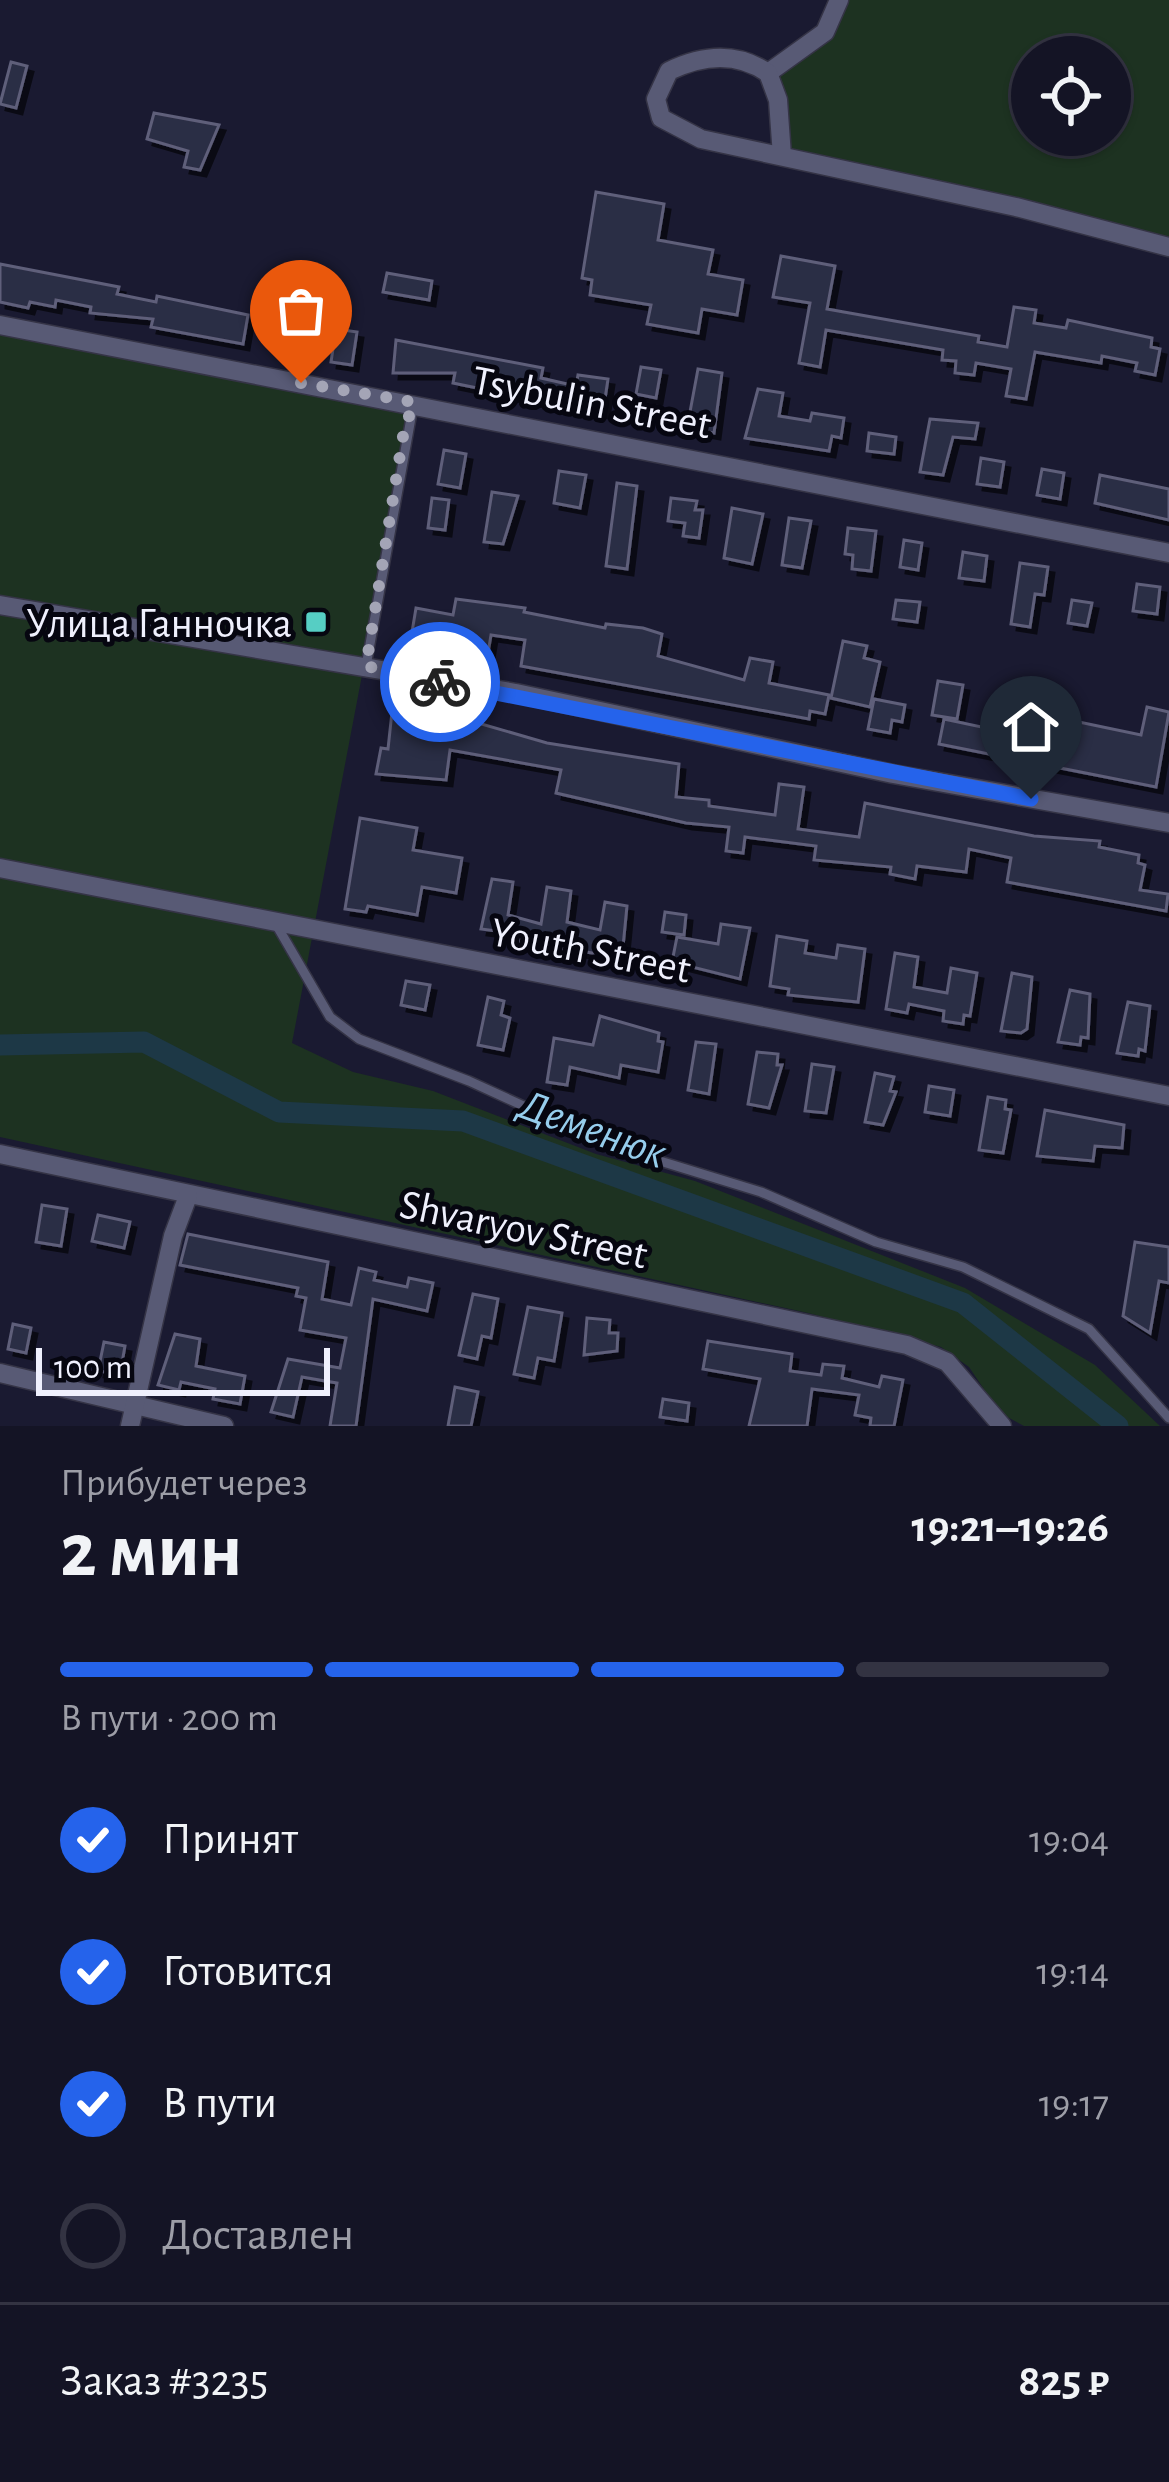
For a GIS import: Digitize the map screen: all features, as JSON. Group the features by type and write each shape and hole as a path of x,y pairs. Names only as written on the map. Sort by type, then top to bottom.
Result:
{"street":[{"path":"767,74 825,32 839,0"},
{"path":"782,156 778,100 767,74 728,57 694,59 669,71 656,99 661,118 701,140 1169,247"},
{"name":"Tsybulin Street","path":"0,325 414,402 1169,553"},
{"path":"0,604 175,639 366,666 893,774 1169,823"},
{"name":"Youth Street","path":"0,868 1169,1096"},
{"name":"Shvaryov Street","path":"0,1154 907,1346 947,1362 1001,1426"},
{"path":"130,1426 173,1236 188,1196"},
{"path":"0,1373 224,1426"}],"lane":[{"path":"366,666 404,430 414,402"},
{"path":"275,923 330,1017 358,1039 469,1081 610,1146 761,1192 876,1242 963,1267 1089,1329 1169,1418"}],"green space":[{"path":"839,0 1169,0 1169,247 782,156 768,73 825,32"},
{"path":"0,325 414,402 292,1043 353,1072 433,1091 596,1154 695,1181 965,1288 1095,1365 1160,1426 1024,1426 1000,1413 969,1367 941,1347 808,1313 0,1137"}],"building":[{"path":"11,62 27,66 16,108 0,104"},
{"path":"154,113 219,125 200,170 184,167 188,151 147,139"},
{"path":"596,192 664,204 658,240 713,250 708,274 743,280 737,315 702,309 698,333 647,324 651,305 590,295 592,280 582,278"},
{"path":"781,256 835,266 827,309 979,336 978,342 1007,347 1014,307 1036,310 1034,323 1066,328 1068,320 1152,338 1151,347 1160,349 1155,375 1135,371 1137,363 1102,356 1101,363 1035,352 1026,399 1006,396 1011,369 976,363 974,375 955,373 956,361 942,360 943,350 826,330 820,367 799,363 810,303 773,297"},
{"path":"0,264 119,287 117,294 156,302 157,296 248,315 243,344 151,327 153,319 90,313 91,307 56,300 55,307 30,302 28,308 0,302"},
{"path":"387,273 432,281 429,300 383,292"},
{"path":"279,320 298,323 300,353 274,349"},
{"path":"336,329 357,332 352,365 331,362"},
{"path":"396,340 543,368 541,378 576,386 578,375 608,379 603,412 573,408 574,400 537,392 535,400 453,383 455,373 393,373"},
{"path":"641,367 661,370 656,398 636,394"},
{"path":"698,369 722,373 714,433 687,428"},
{"path":"758,389 783,393 779,416 810,421 812,413 844,418 841,438 832,436 829,451 745,438"},
{"path":"930,419 978,423 975,439 953,437 943,475 920,472"},
{"path":"869,433 896,437 894,454 867,451"},
{"path":"444,450 466,454 460,488 438,484"},
{"path":"981,458 1004,462 1000,487 977,484"},
{"path":"1042,469 1064,473 1060,499 1037,495"},
{"path":"559,471 586,475 580,508 554,503"},
{"path":"1100,475 1169,489 1169,520 1095,503"},
{"path":"617,483 637,486 627,569 606,566"},
{"path":"492,492 518,496 503,544 484,542"},
{"path":"432,498 449,500 445,530 428,528"},
{"path":"671,498 697,501 695,510 703,510 699,538 683,536 685,523 668,521"},
{"path":"732,508 763,514 752,564 724,558"},
{"path":"789,518 811,521 802,568 782,565"},
{"path":"848,528 876,531 871,571 852,569 853,555 845,554"},
{"path":"904,540 922,543 918,570 900,567"},
{"path":"963,552 987,556 984,581 959,578"},
{"path":"1020,563 1048,567 1044,595 1035,594 1030,627 1011,624"},
{"path":"1137,584 1160,587 1157,614 1133,611"},
{"path":"456,599 525,608 524,612 605,628 606,624 643,628 662,634 658,656 744,680 750,658 773,662 769,683 829,695 825,714 810,711 809,719 521,666 525,640 491,635 487,659 410,644 416,608 453,615"},
{"path":"896,600 920,602 917,622 893,619"},
{"path":"1072,600 1092,603 1087,626 1068,623"},
{"path":"843,641 867,646 864,658 880,662 870,707 831,698"},
{"path":"938,681 963,685 957,719 932,715"},
{"path":"874,699 905,705 902,722 892,720 890,733 868,729"},
{"path":"1147,707 1169,712 1156,787 939,744 944,719 1047,741 1055,717 1141,735"},
{"path":"392,712 478,723 547,743 679,764 676,797 709,800 709,806 775,815 779,784 804,787 798,829 859,837 865,803 1034,836 1100,841 1099,847 1139,855 1138,863 1145,865 1140,890 1168,894 1166,911 1007,882 1011,858 969,849 966,872 917,866 915,879 890,874 891,867 814,860 816,846 745,837 743,853 726,851 729,827 686,823 556,793 561,770 450,750 446,780 376,774 381,748 388,749"},
{"path":"360,818 417,828 413,850 462,858 456,893 422,887 417,915 368,906 366,912 345,909"},
{"path":"492,879 513,882 508,915 541,924 547,887 571,891 567,922 600,930 605,902 627,906 622,957 519,943 520,934 481,929"},
{"path":"665,912 686,915 684,935 662,932"},
{"path":"721,924 750,928 740,979 672,962 677,937 718,944"},
{"path":"777,936 807,941 805,953 836,958 838,945 865,949 858,1002 788,995 789,989 770,986"},
{"path":"895,953 918,957 914,987 947,993 951,968 977,973 970,1016 964,1015 963,1024 943,1021 944,1011 909,1004 907,1013 886,1009"},
{"path":"1012,973 1032,977 1027,1029 1021,1033 1001,1031"},
{"path":"406,981 430,985 425,1010 401,1005"},
{"path":"1070,990 1090,994 1088,1038 1081,1037 1080,1045 1058,1042"},
{"path":"488,997 504,1001 501,1015 510,1018 503,1050 478,1045"},
{"path":"1128,1002 1150,1006 1145,1051 1139,1049 1138,1056 1117,1053"},
{"path":"600,1016 659,1033 658,1041 663,1042 658,1072 621,1065 619,1078 570,1067 567,1085 547,1082 554,1038 593,1045"},
{"path":"696,1042 716,1044 709,1094 688,1090"},
{"path":"757,1052 778,1054 777,1065 782,1065 769,1108 748,1104"},
{"path":"812,1064 834,1067 826,1113 805,1111"},
{"path":"875,1073 894,1077 890,1091 896,1092 883,1125 865,1122"},
{"path":"929,1086 954,1090 950,1116 925,1112"},
{"path":"988,1097 1006,1100 1005,1109 1011,1110 1003,1153 979,1150"},
{"path":"1045,1110 1124,1125 1122,1148 1095,1146 1093,1161 1037,1156"},
{"path":"42,1205 67,1209 61,1246 36,1242"},
{"path":"98,1215 130,1222 124,1248 92,1241"},
{"path":"188,1234 328,1262 322,1299 351,1305 359,1268 376,1272 374,1280 407,1287 409,1278 433,1283 427,1311 373,1299 356,1426 330,1426 337,1383 302,1377 293,1417 271,1412 288,1359 340,1368 346,1338 300,1330 306,1298 296,1296 298,1288 180,1265"},
{"path":"1135,1242 1169,1247 1169,1283 1159,1281 1150,1333 1123,1316"},
{"path":"473,1294 498,1299 491,1338 482,1336 477,1359 459,1355"},
{"path":"528,1307 562,1313 554,1361 538,1358 534,1378 514,1374"},
{"path":"587,1318 610,1320 609,1333 618,1333 617,1351 584,1355"},
{"path":"13,1324 31,1328 26,1353 8,1349"},
{"path":"175,1334 200,1339 196,1366 245,1376 240,1404 213,1399 215,1389 181,1382 179,1390 158,1385"},
{"path":"708,1341 792,1354 790,1371 821,1375 823,1364 844,1366 842,1378 879,1387 882,1376 903,1380 894,1426 870,1426 871,1418 855,1415 859,1395 812,1389 807,1426 749,1426 760,1379 703,1369"},
{"path":"104,1342 125,1346 120,1374 98,1371"},
{"path":"455,1387 478,1392 471,1426 448,1426"},
{"path":"663,1399 689,1403 687,1421 660,1417"}],"waterway":[{"name":"Деменюк","path":"0,1045 144,1042 279,1112 463,1121 963,1303 1118,1426"}],"way so far":[{"path":"301,383 414,402 404,430 366,666 440,682"}],"place":[{"name":"Улица Ганночка","path":"316,622"}],"route":[{"path":"440,682 1031,799"}]}
